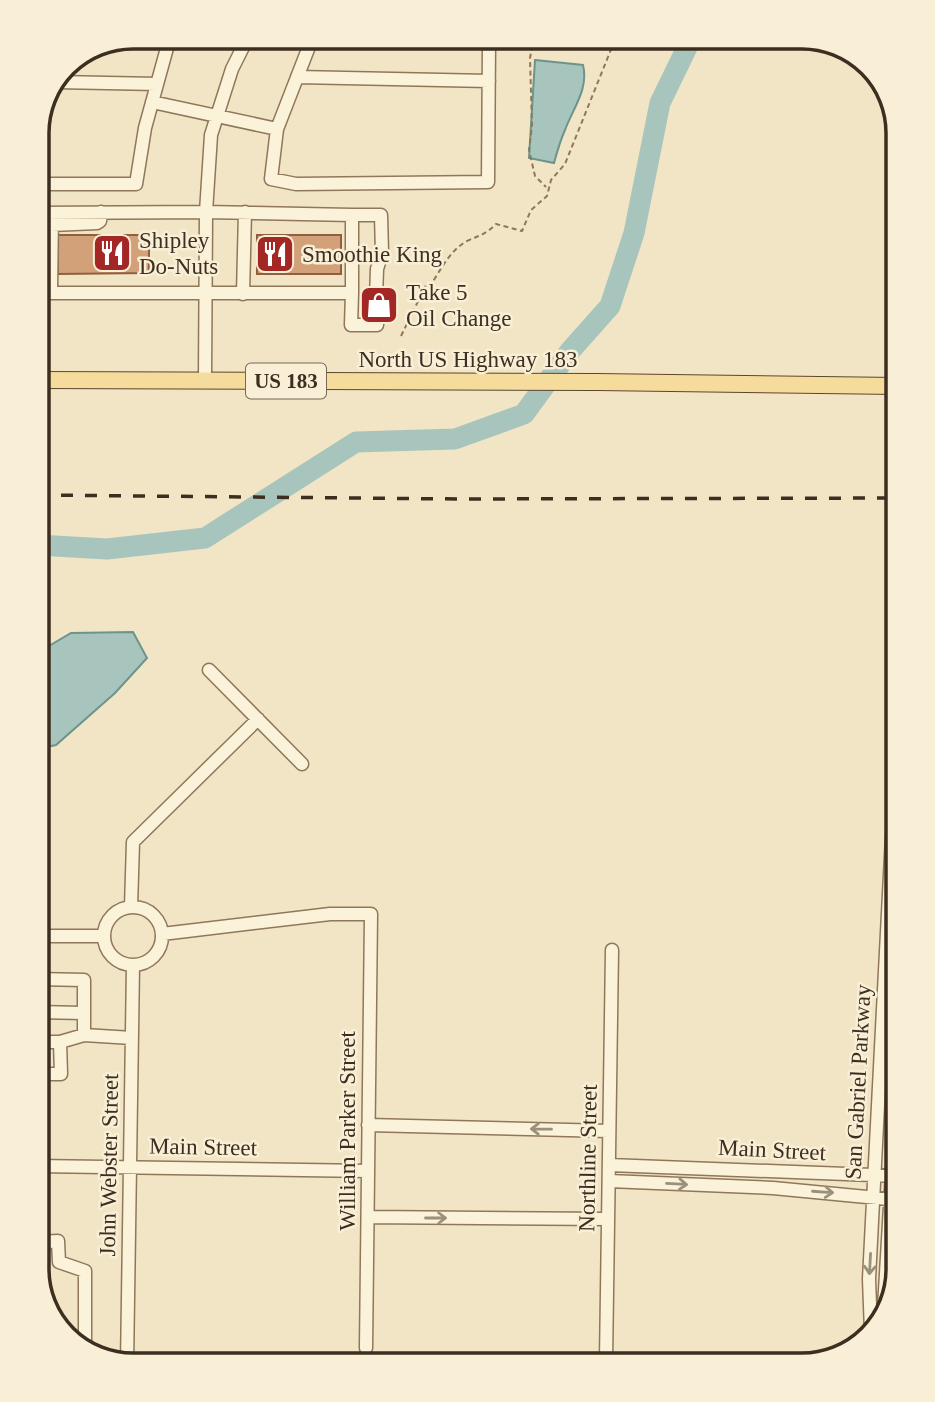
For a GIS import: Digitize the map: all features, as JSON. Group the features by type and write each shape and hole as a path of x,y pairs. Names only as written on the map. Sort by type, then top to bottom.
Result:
{"main road":[{"name":"North US Highway 183","path":"49,380 886,386"}],"street":[{"path":"49,184 136,184 145,128 167,49"},
{"path":"205,380 206,212 211,135 232,69 242,49"},
{"path":"308,49 277,129 271,179 296,184 488,182 489,49"},
{"path":"297,77 489,81"},
{"path":"66,82 157,84"},
{"path":"152,102 277,129"},
{"path":"49,218 101,212 381,215 382,253 377,269 376,298"},
{"path":"243,294 245,212"},
{"path":"352,215 351,325 377,325 377,312"},
{"path":"52,219 51,293 352,293"},
{"path":"209,670 302,764"},
{"path":"131,907 133,842 258,719"},
{"path":"131,907 149,911 160,925 162,934 157,953 149,961 133,965 120,963 112,957 106,949 104,936 108,921 114,914 131,907"},
{"name":"William Parker Street","path":"162,934 330,914 370,914 366,1348"},
{"path":"49,936 104,936"},
{"name":"San Gabriel Parkway","path":"870,1318 869,1279 886,949"},
{"name":"Northline Street","path":"604,1353 612,950"},
{"name":"John Webster Street","path":"127,1353 133,965"},
{"path":"49,980 84,981 83,1035"},
{"path":"49,1012 83,1013"},
{"path":"49,1042 60,1042 83,1035 132,1038"},
{"path":"49,1074 61,1074 60,1042"},
{"path":"368,1125 609,1131"},
{"name":"Main Street","path":"609,1165 886,1176"},
{"name":"Main Street","path":"49,1166 368,1171"},
{"name":"Main Street","path":"609,1181 774,1188 886,1198"},
{"path":"368,1217 608,1219"},
{"path":"49,1241 58,1241 59,1262 85,1271 85,1338"}],"path":[{"path":"532,49 533,126 529,150 535,176 547,187"},
{"path":"401,336 426,285 430,286 455,251 468,241 482,237 496,224 522,231 531,210 547,196 547,187 565,164 612,50 608,49"}],"water":[{"path":"535,60 583,65 582,90 554,163 529,158"},
{"path":"133,632 147,658 115,693 56,745 49,746 49,646 71,633"}],"building":[{"path":"57,235 149,235 149,273 58,274"},
{"path":"257,235 341,235 341,274 257,274"},
{"name":"Take 5 Oil Change","path":"394,296 394,314 364,312 364,298"}],"waterway":[{"path":"49,546 107,549 205,538 356,442 455,439 524,414 570,351 610,306 634,233 660,103 686,49"}],"railway":[{"path":"49,495 460,499 886,498"}],"place":[{"name":"Shipley Do-Nuts","path":"112,253"},
{"name":"Smoothie King","path":"275,254"},
{"name":"Take 5 Oil Change","path":"379,305"}]}
